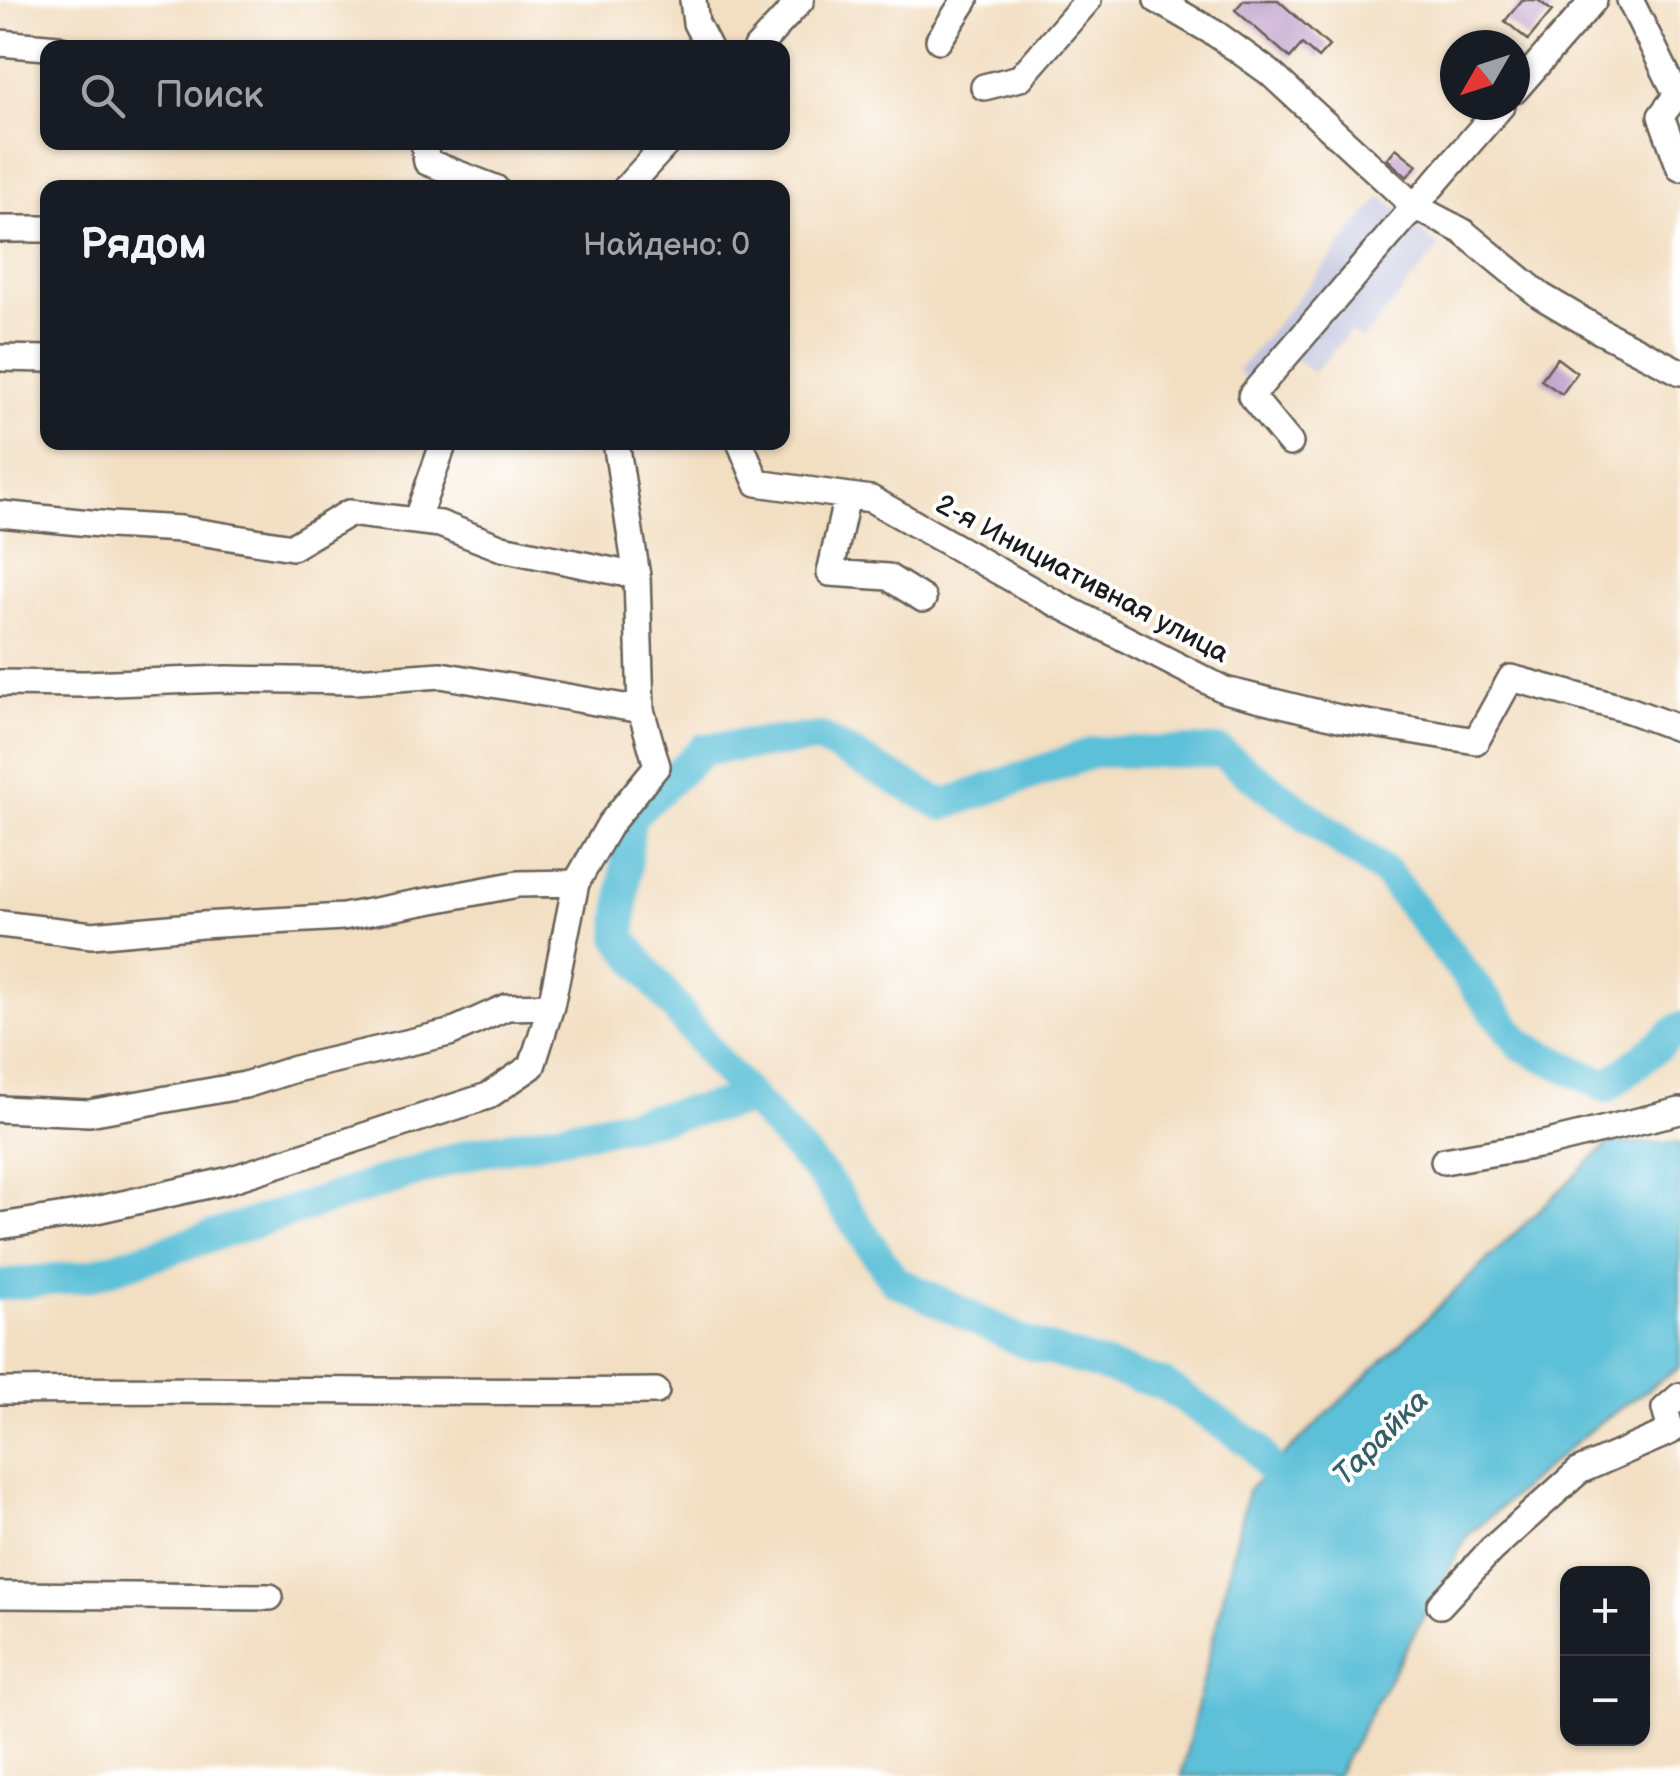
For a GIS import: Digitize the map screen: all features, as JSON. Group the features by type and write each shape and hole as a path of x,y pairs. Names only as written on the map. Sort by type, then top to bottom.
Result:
{"street":[{"path":"693,0 696,23 705,40"},
{"path":"764,40 801,0"},
{"path":"939,40 966,0"},
{"path":"984,88 1020,78 1088,0"},
{"path":"1157,0 1216,34 1269,72 1414,206 1462,231 1541,296 1680,372"},
{"path":"1530,73 1594,0"},
{"path":"1630,0 1678,93 1661,116 1680,168"},
{"path":"0,43 40,46"},
{"path":"1290,444 1252,396 1489,120"},
{"path":"425,150 427,162 474,180"},
{"path":"633,180 661,150"},
{"path":"0,229 40,230"},
{"path":"0,358 40,359"},
{"path":"416,521 441,450"},
{"path":"0,1226 78,1214 226,1182 488,1096 532,1066 551,1006 576,883 610,824 656,766 641,710 637,576 617,450"},
{"name":"2-я Инициативная улица","path":"743,450 757,483 872,499 1046,598 1225,690 1343,719 1476,741 1511,678 1629,710 1680,729"},
{"path":"846,496 830,573 888,578 924,599"},
{"path":"0,514 181,529 292,547 349,513 440,524 502,548 637,576"},
{"path":"0,683 226,679 355,682 441,675 641,710"},
{"path":"0,924 92,934 343,916 518,884 576,883"},
{"path":"0,1108 89,1113 245,1085 294,1069 449,1032 507,1008 551,1006"},
{"path":"1444,1161 1544,1144 1680,1110"},
{"path":"0,1391 656,1392"},
{"path":"1440,1605 1491,1550 1579,1471 1672,1431 1665,1409 1680,1396"},
{"path":"0,1595 270,1597"}],"shaded area":[{"path":"1382,196 1439,248 1362,340 1350,332 1313,373 1281,347 1250,384 1238,371"}],"water":[{"name":"Тарайка","path":"1609,1143 1680,1143 1680,1367 1596,1425 1468,1535 1336,1776 1181,1776 1248,1490"}],"building":[{"path":"1244,0 1278,0 1329,46 1318,58 1302,44 1290,58 1235,10"},
{"path":"1522,0 1538,0 1552,11 1530,38 1530,30 1516,30 1505,21"},
{"path":"1396,148 1417,165 1407,177 1387,159"},
{"path":"1557,358 1577,373 1562,394 1541,380"}],"waterway":[{"path":"1293,1503 1255,1446 1164,1385 1023,1342 894,1280 827,1181 720,1065 620,937 630,817 704,749 820,738 943,805 1095,752 1220,752 1388,875 1521,1045 1607,1087 1680,1028"},
{"path":"0,1285 87,1276 473,1153 752,1100"}]}
